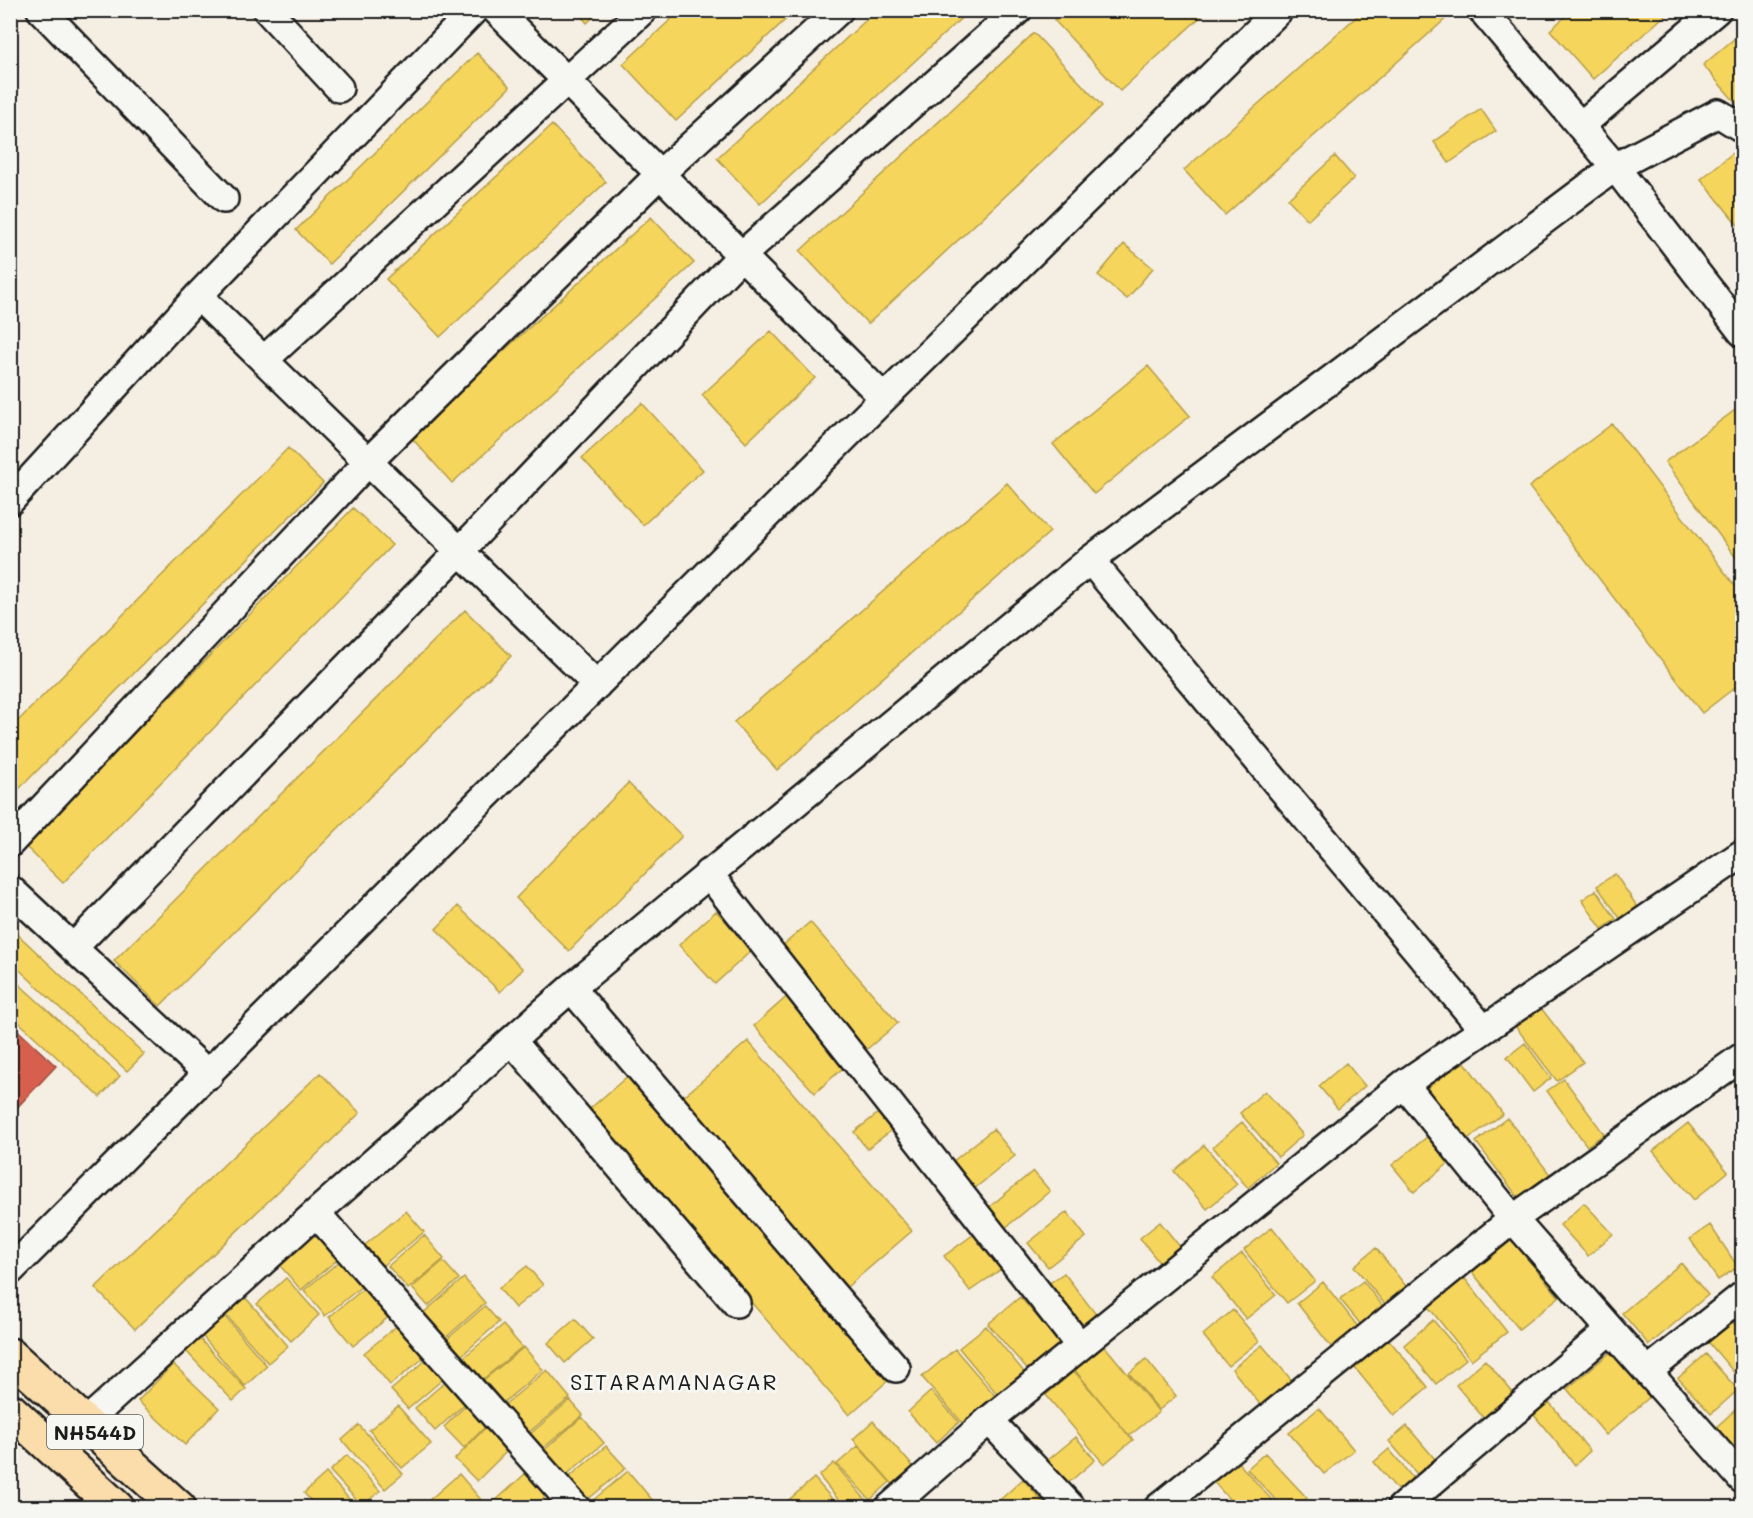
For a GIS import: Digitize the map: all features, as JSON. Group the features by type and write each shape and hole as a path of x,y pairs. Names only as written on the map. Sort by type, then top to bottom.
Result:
{"highway":[{"name":"NH544D","path":"10,1355 179,1508"},
{"name":"NH544D","path":"10,1410 117,1508"}],"street":[{"path":"41,10 224,199"},
{"path":"267,10 339,88"},
{"path":"10,501 198,296 474,10"},
{"path":"496,10 885,398"},
{"path":"264,360 643,10"},
{"path":"10,843 368,462 660,174 839,10"},
{"path":"73,948 460,551 742,255 1018,10"},
{"path":"10,1271 209,1075 885,398 1279,10"},
{"path":"1580,126 1718,10"},
{"path":"1490,13 1615,167 1743,332"},
{"path":"85,1423 316,1213 513,1042 571,988 1090,560 1615,167 1718,113 1743,128"},
{"path":"198,296 597,685"},
{"path":"1090,560 1483,1029"},
{"path":"889,1508 989,1420 1404,1084 1743,854"},
{"path":"708,873 1080,1346"},
{"path":"10,889 209,1075"},
{"path":"571,988 896,1368"},
{"path":"513,1042 736,1303"},
{"path":"1158,1508 1513,1219 1743,1057"},
{"path":"1404,1084 1513,1219 1743,1479"},
{"path":"316,1213 576,1508"},
{"path":"1648,1371 1743,1296"},
{"path":"1401,1508 1611,1330"},
{"path":"989,1420 1071,1508"}],"building: Homes":[{"path":"576,10 601,10 587,23"},
{"path":"681,10 796,10 676,121 623,64"},
{"path":"877,10 970,10 760,204 717,158"},
{"path":"1063,10 1208,10 1120,91 1054,20"},
{"path":"1364,10 1446,10 1450,15 1225,215 1184,170"},
{"path":"1573,10 1671,10 1593,79 1550,30"},
{"path":"1742,32 1742,110 1703,65"},
{"path":"1034,33 1102,106 868,324 800,251"},
{"path":"477,53 510,87 329,264 296,230"},
{"path":"1481,109 1496,131 1449,163 1434,142"},
{"path":"552,125 606,182 440,337 386,279"},
{"path":"1740,147 1742,150 1742,230 1701,179"},
{"path":"1335,156 1354,178 1308,220 1288,199"},
{"path":"651,217 694,263 452,483 410,436"},
{"path":"1124,244 1153,268 1127,299 1098,275"},
{"path":"771,331 815,378 746,443 702,395"},
{"path":"1148,366 1190,416 1094,494 1053,444"},
{"path":"642,403 703,470 643,525 582,458"},
{"path":"1742,405 1742,566 1665,462"},
{"path":"1612,424 1742,595 1742,682 1702,713 1529,487"},
{"path":"288,448 323,483 10,798 10,729"},
{"path":"1007,483 1050,532 777,770 734,722"},
{"path":"353,508 392,545 63,883 25,846"},
{"path":"465,610 511,656 160,1006 114,961"},
{"path":"628,783 682,836 569,951 516,898"},
{"path":"1615,874 1639,909 1622,921 1597,886"},
{"path":"1596,890 1616,919 1602,929 1582,900"},
{"path":"458,906 523,969 500,992 436,929"},
{"path":"716,911 752,950 715,984 679,945"},
{"path":"810,922 898,1023 860,1055 773,954"},
{"path":"10,927 144,1054 127,1071 10,961"},
{"path":"10,976 120,1076 100,1097 10,1014"},
{"path":"792,992 853,1059 815,1093 754,1026"},
{"path":"1537,1003 1583,1062 1557,1081 1512,1022"},
{"path":"748,1041 912,1231 847,1287 683,1097"},
{"path":"1525,1043 1551,1078 1533,1092 1507,1057"},
{"path":"1464,1061 1503,1114 1466,1140 1427,1088"},
{"path":"1346,1063 1365,1086 1338,1109 1319,1086"},
{"path":"320,1073 360,1113 135,1329 95,1288"},
{"path":"630,1074 892,1377 849,1415 586,1112"},
{"path":"1564,1079 1604,1134 1587,1146 1547,1091"},
{"path":"1265,1091 1303,1135 1278,1157 1240,1113"},
{"path":"880,1112 893,1129 867,1149 854,1132"},
{"path":"1507,1118 1552,1177 1521,1201 1476,1142"},
{"path":"1242,1122 1276,1163 1248,1188 1213,1147"},
{"path":"1688,1123 1728,1172 1694,1200 1653,1151"},
{"path":"993,1129 1015,1156 969,1193 947,1166"},
{"path":"1427,1137 1449,1163 1414,1192 1392,1165"},
{"path":"1204,1145 1237,1184 1207,1209 1174,1171"},
{"path":"1033,1171 1050,1191 1005,1228 988,1208"},
{"path":"1584,1203 1613,1234 1588,1256 1560,1225"},
{"path":"406,1211 424,1232 382,1266 365,1245"},
{"path":"1067,1212 1086,1237 1048,1267 1028,1243"},
{"path":"1160,1222 1189,1258 1168,1274 1140,1238"},
{"path":"322,1225 345,1253 301,1290 277,1262"},
{"path":"1710,1225 1738,1267 1718,1280 1690,1239"},
{"path":"1272,1227 1315,1281 1287,1303 1244,1250"},
{"path":"977,1232 1004,1267 970,1291 944,1256"},
{"path":"424,1235 444,1259 408,1289 388,1266"},
{"path":"1512,1240 1559,1297 1519,1329 1472,1272"},
{"path":"1376,1248 1409,1290 1387,1307 1354,1266"},
{"path":"1242,1253 1276,1295 1246,1319 1212,1277"},
{"path":"345,1257 366,1283 325,1316 304,1290"},
{"path":"443,1261 459,1279 428,1306 412,1288"},
{"path":"1681,1263 1708,1295 1649,1345 1622,1313"},
{"path":"527,1266 543,1285 515,1308 499,1288"},
{"path":"1064,1273 1098,1317 1078,1332 1044,1287"},
{"path":"1462,1275 1507,1332 1471,1360 1426,1304"},
{"path":"286,1278 319,1315 291,1341 257,1304"},
{"path":"464,1278 485,1303 443,1340 421,1315"},
{"path":"1363,1281 1389,1314 1366,1331 1340,1299"},
{"path":"1323,1282 1363,1333 1336,1353 1297,1303"},
{"path":"367,1286 391,1315 353,1346 329,1317"},
{"path":"244,1296 288,1346 268,1363 225,1314"},
{"path":"1020,1297 1064,1347 1032,1375 988,1324"},
{"path":"485,1306 499,1322 460,1357 446,1340"},
{"path":"1233,1310 1259,1341 1228,1366 1203,1335"},
{"path":"220,1311 267,1366 245,1386 198,1331"},
{"path":"1729,1317 1742,1333 1742,1382 1705,1338"},
{"path":"575,1319 593,1339 565,1363 548,1343"},
{"path":"404,1320 431,1352 390,1385 364,1353"},
{"path":"1433,1320 1466,1359 1436,1384 1404,1345"},
{"path":"503,1325 522,1347 482,1380 464,1357"},
{"path":"986,1326 1029,1378 1003,1401 959,1348"},
{"path":"1385,1335 1428,1387 1394,1416 1351,1363"},
{"path":"198,1337 246,1389 233,1401 185,1350"},
{"path":"1103,1344 1159,1412 1129,1436 1074,1369"},
{"path":"1262,1345 1293,1382 1262,1407 1232,1369"},
{"path":"524,1347 543,1370 500,1405 481,1382"},
{"path":"955,1349 998,1399 966,1427 922,1377"},
{"path":"1613,1350 1652,1395 1606,1435 1567,1389"},
{"path":"1706,1354 1738,1390 1711,1414 1678,1378"},
{"path":"432,1355 449,1374 408,1409 391,1390"},
{"path":"1146,1359 1176,1396 1159,1410 1129,1373"},
{"path":"1485,1360 1521,1402 1491,1427 1456,1385"},
{"path":"173,1364 219,1408 185,1445 138,1401"},
{"path":"547,1370 570,1398 528,1433 504,1405"},
{"path":"1074,1371 1133,1440 1104,1464 1046,1395"},
{"path":"451,1377 470,1399 435,1431 415,1408"},
{"path":"931,1391 959,1422 936,1443 908,1412"},
{"path":"570,1400 583,1415 542,1449 530,1434"},
{"path":"470,1401 490,1422 464,1448 444,1427"},
{"path":"1549,1402 1590,1451 1575,1465 1534,1415"},
{"path":"1742,1404 1742,1458 1715,1428"},
{"path":"398,1406 431,1444 402,1468 369,1430"},
{"path":"1319,1408 1354,1450 1324,1474 1289,1433"},
{"path":"582,1417 604,1443 564,1477 543,1451"},
{"path":"873,1421 916,1470 896,1488 853,1439"},
{"path":"489,1424 512,1446 477,1481 455,1459"},
{"path":"359,1425 403,1474 385,1489 342,1440"},
{"path":"1407,1426 1440,1465 1422,1480 1389,1441"},
{"path":"1076,1437 1095,1460 1067,1484 1048,1460"},
{"path":"606,1446 626,1468 587,1500 568,1478"},
{"path":"858,1446 890,1482 870,1500 837,1464"},
{"path":"1389,1449 1415,1481 1400,1493 1374,1462"},
{"path":"1265,1453 1307,1498 1296,1508 1283,1508 1247,1469"},
{"path":"347,1455 380,1491 362,1506 330,1471"},
{"path":"1235,1459 1279,1508 1237,1508 1212,1480"},
{"path":"834,1463 870,1505 866,1508 845,1508 819,1476"},
{"path":"628,1471 653,1501 644,1508 598,1508 592,1501"},
{"path":"326,1473 357,1508 317,1508 304,1493"},
{"path":"526,1473 546,1496 532,1508 499,1508 494,1502"},
{"path":"459,1474 488,1508 433,1508 427,1502"},
{"path":"814,1478 840,1508 785,1508 783,1505"},
{"path":"1023,1479 1048,1508 991,1508"},
{"path":"551,1496 560,1508 538,1508"}],"building: Shops":[{"path":"10,1023 56,1066 10,1115"}],"district":[{"name":"SITARAMANAGAR","path":"674,1381"}]}
